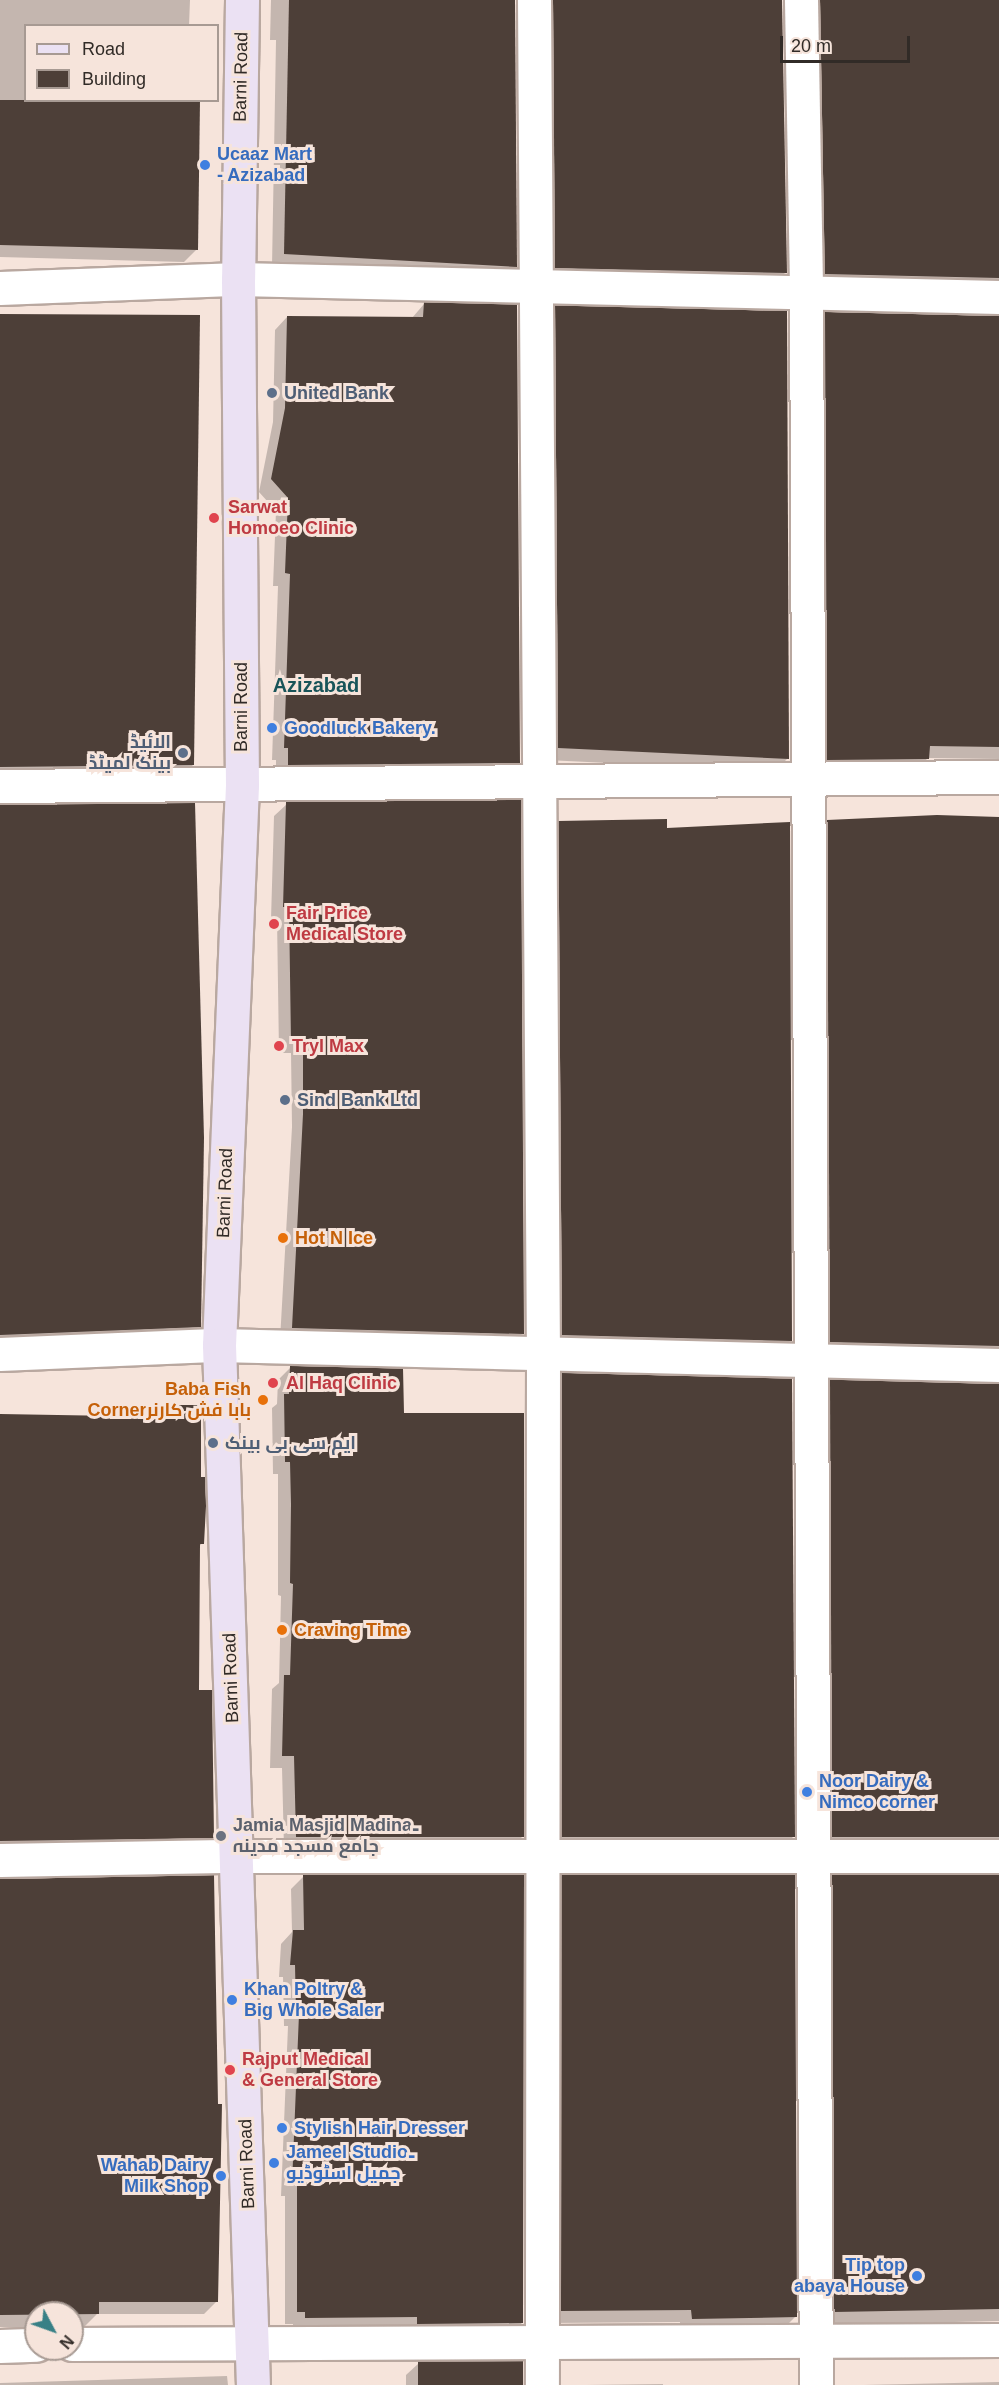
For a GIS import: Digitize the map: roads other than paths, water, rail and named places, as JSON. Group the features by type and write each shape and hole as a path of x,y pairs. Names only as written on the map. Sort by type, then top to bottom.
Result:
{"street":[{"name":"Barni Road","path":"242,0 238,279 242,785 219,1345 254,2341 253,2385"},
{"path":"534,0 533,286 543,1353 542,2385"},
{"path":"801,0 806,292 806,779 815,1857 816,2385"},
{"path":"0,288 238,279 999,297"},
{"path":"0,786 999,777"},
{"path":"0,1354 219,1345 999,1365"},
{"path":"0,1860 237,1856 999,1856"},
{"path":"84,2344 254,2341 999,2340"},
{"path":"0,2346 24,2345"}],"place":[{"name":"Ucaaz Mart - Azizabad","path":"205,165"},
{"name":"United Bank","path":"272,393"},
{"name":"Sarwat Homoeo Clinic","path":"214,518"},
{"name":"Goodluck Bakery.","path":"272,728"},
{"name":"الائیڈ بینک لمیٹڈ","path":"183,753"},
{"name":"Fair Price Medical Store","path":"274,924"},
{"name":"Tryl Max","path":"279,1046"},
{"name":"Sind Bank Ltd","path":"285,1100"},
{"name":"Hot N Ice","path":"283,1238"},
{"name":"Al Haq Clinic","path":"273,1383"},
{"name":"Baba Fish Cornerبابا فش کارنر","path":"263,1400"},
{"name":"ایم سی بی بینک","path":"213,1443"},
{"name":"Craving Time","path":"282,1630"},
{"name":"Noor Dairy & Nimco corner","path":"807,1792"},
{"name":"Jamia Masjid Madina۔ جامع مسجد مدینہ","path":"221,1836"},
{"name":"Khan Poltry & Big Whole Saler","path":"232,2000"},
{"name":"Rajput Medical & General Store","path":"230,2070"},
{"name":"Stylish Hair Dresser","path":"282,2128"},
{"name":"Jameel Studio۔ جمیل اسٹوڈیو","path":"274,2163"},
{"name":"Wahab Dairy Milk Shop","path":"221,2176"},
{"name":"Tip top abaya House","path":"917,2276"}],"district":[{"name":"Azizabad","path":"316,685"}]}
